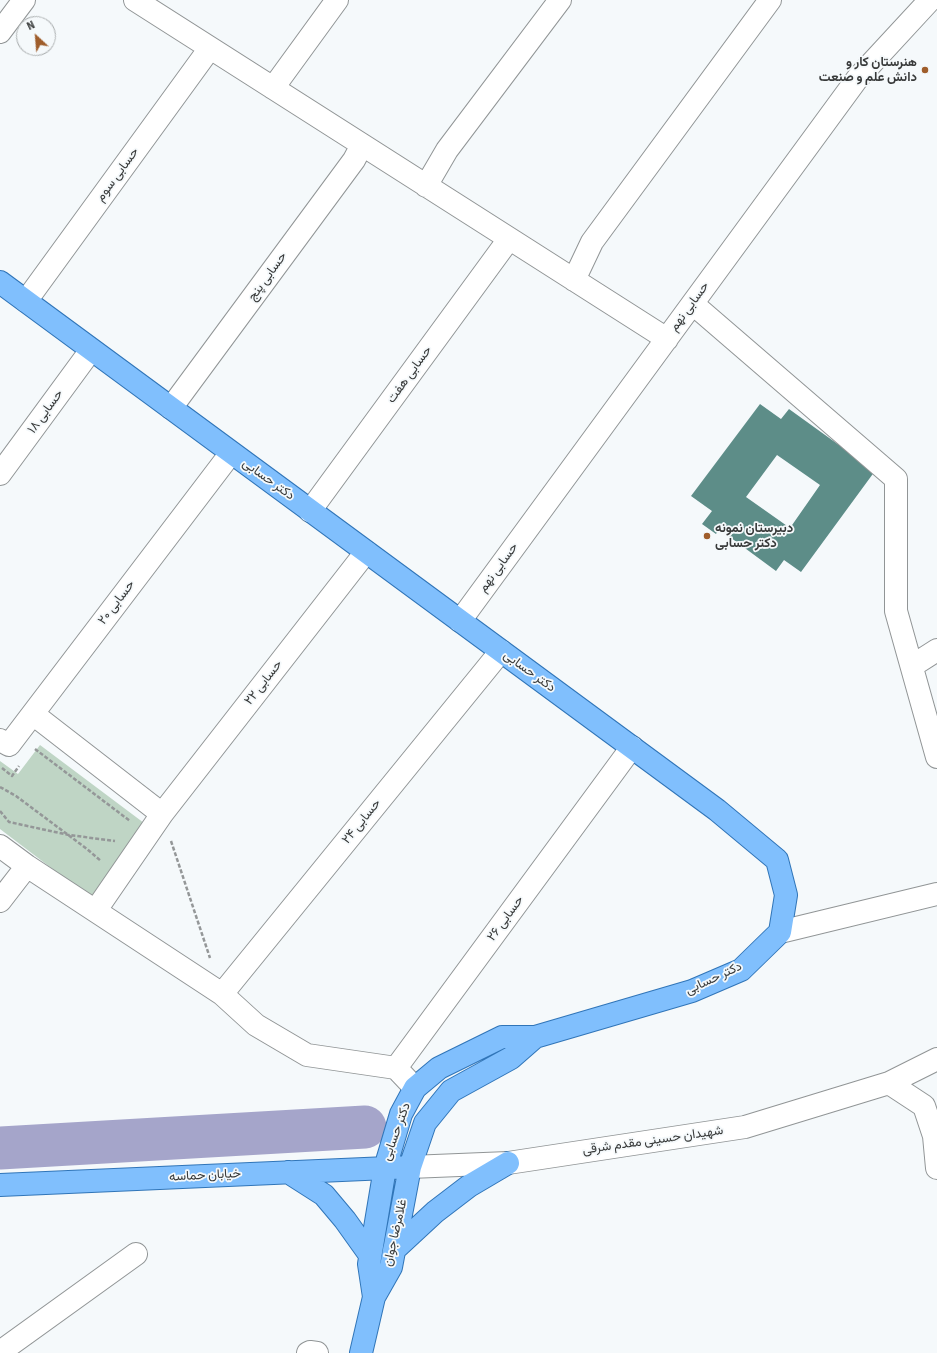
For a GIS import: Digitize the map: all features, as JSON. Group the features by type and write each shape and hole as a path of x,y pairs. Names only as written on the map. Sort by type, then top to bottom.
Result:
{"main road":[{"name":"دکتر حسابی","path":"0,282 717,810 777,860 786,895 780,932 741,970 692,991 534,1037 502,1036 439,1068 415,1088 401,1114 385,1168"},
{"name":"دکتر حسابی","path":"410,1166 425,1123 451,1091 511,1058 534,1037"},
{"path":"394,1250 435,1212 469,1186 508,1163"},
{"name":"خیابان حماسه","path":"0,1185 410,1166"},
{"name":"غلامرضا جوان","path":"361,1353 374,1297 391,1267 410,1166"},
{"name":"غلامرضا جوان","path":"374,1297 369,1264 385,1168"},
{"path":"288,1172 324,1195 345,1220 370,1255"}],"street":[{"path":"0,32 24,0"},
{"path":"135,0 667,339"},
{"path":"273,88 337,0"},
{"path":"426,186 447,150 560,0"},
{"path":"574,280 592,242 770,0"},
{"name":"حسابی نهم","path":"460,621 857,79 930,0"},
{"name":"حسابی سوم","path":"26,302 210,48"},
{"name":"حسابی پنج","path":"171,408 354,160 362,145"},
{"name":"حسابی هفت","path":"310,511 509,239"},
{"path":"693,304 896,479 896,611 937,756"},
{"name":"حسابی ۱۸","path":"0,474 91,350"},
{"name":"حسابی ۲۰","path":"0,740 8,745 33,714 231,453"},
{"name":"حسابی ۲۲","path":"96,910 162,814 366,552"},
{"path":"912,666 937,650"},
{"name":"حسابی ۲۴","path":"222,994 501,651"},
{"path":"33,714 162,814"},
{"name":"حسابی ۲۶","path":"396,1068 632,747"},
{"path":"0,846 27,866 222,994 256,1025 307,1055 396,1068 415,1088"},
{"path":"0,901 27,866"},
{"path":"780,932 937,894"},
{"name":"شهیدان حسینی مقدم شرقی","path":"410,1166 508,1163 745,1128 889,1083 937,1059"},
{"path":"889,1083 924,1106 936,1136 937,1168"},
{"path":"0,1352 23,1346 136,1254"},
{"path":"308,1353 317,1353"}],"path":[{"path":"33,747 133,824"},
{"path":"0,766 12,776 20,765"},
{"path":"0,787 16,796 88,849 119,877"},
{"path":"0,811 9,822 69,835 120,842"},
{"path":"162,814 222,994"}],"green space":[{"path":"40,745 148,826 92,899 0,829 0,761 18,774"}],"building":[{"path":"760,404 781,419 789,409 875,471 801,572 784,560 776,571 719,529 716,534 702,524 712,511 691,496","holes":["777,455 820,485 790,528 746,497"]}],"waterway":[{"path":"0,1148 365,1127"}],"place":[{"name":"هنرستان کار و دانش علم و صنعت","path":"925,70"},
{"name":"دبیرستان نمونه دکتر حسابی","path":"707,536"}]}
